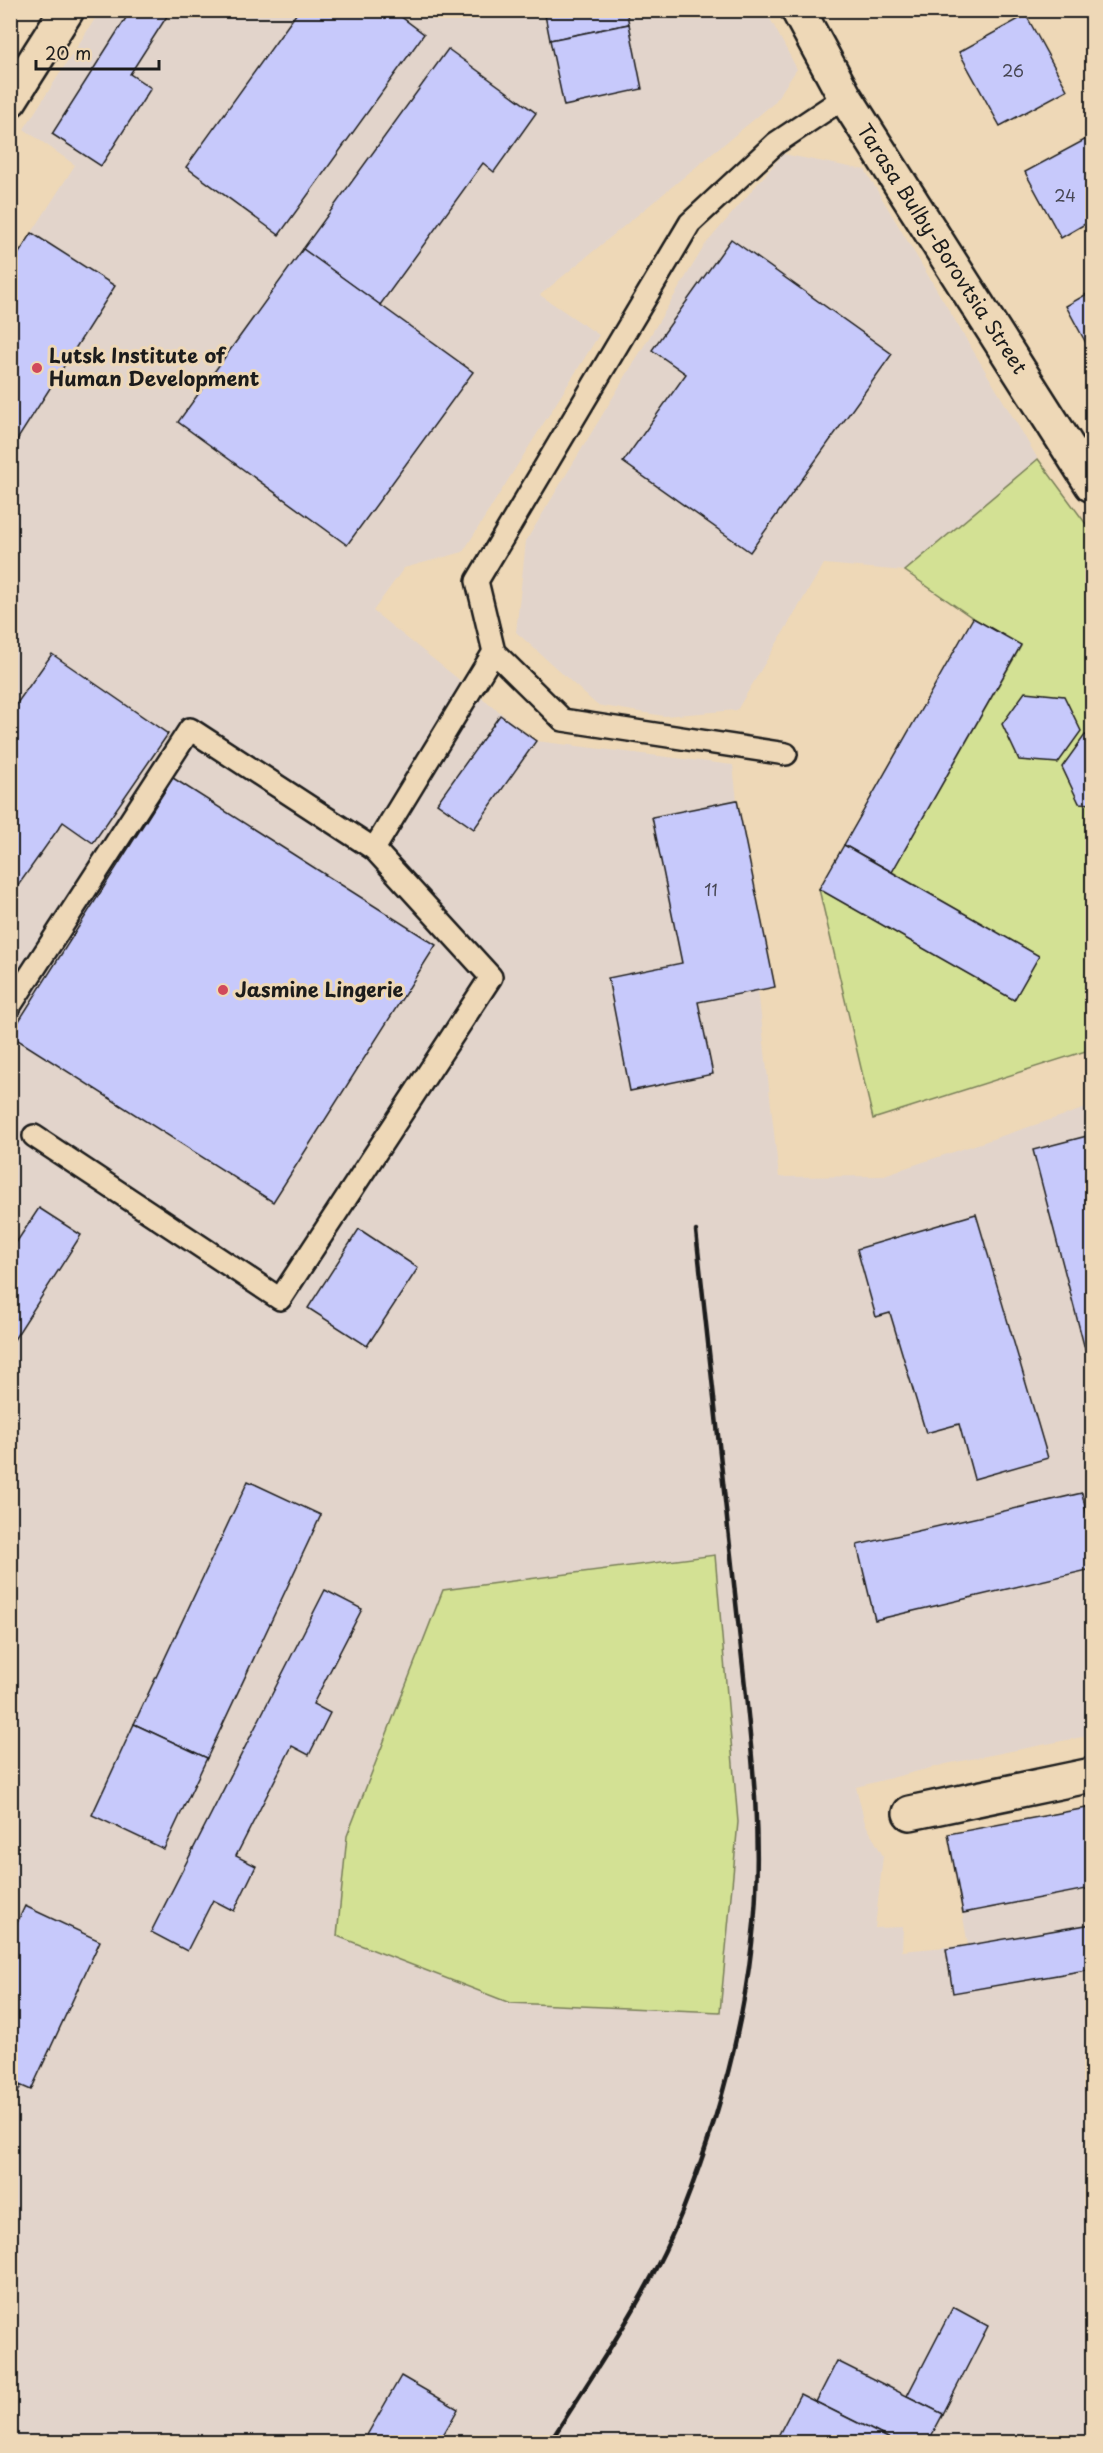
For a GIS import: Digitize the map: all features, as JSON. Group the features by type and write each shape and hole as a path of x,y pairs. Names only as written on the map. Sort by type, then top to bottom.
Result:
{"street":[{"path":"10,100 67,10"},
{"name":"Tarasa Bulby-Borovtsia Street","path":"798,10 845,97 1092,485"},
{"path":"910,1813 1092,1775"}],"lane":[{"path":"786,754 563,720 494,652 477,582 690,223 776,143 845,97"},
{"path":"375,849 494,652"},
{"path":"10,1006 190,729 375,849 491,977 280,1299 34,1136"}],"shaded area":[{"path":"100,11 766,11 797,69 774,103 540,295 599,335 463,552 404,568 373,611 536,741 733,765 779,1177 881,1176 1092,1106 1092,1735 946,1764 856,1787 865,1823 883,1856 875,1928 903,1927 902,1951 968,1945 948,1834 1092,1807 1092,2442 11,2442 10,267 75,165 24,129"},
{"path":"783,154 865,170 1038,459 905,571 824,564 737,710 664,716 597,705 516,632 526,541 705,245"}],"green space":[{"path":"1038,459 1092,532 1092,1049 873,1119 819,889 1014,1000 1039,956 892,872 1021,646 973,618 905,571"},
{"path":"715,1555 738,1822 720,2012 510,2003 337,1936 347,1836 443,1590"}],"building":[{"path":"131,10 171,10 130,74 151,88 101,166 52,134"},
{"path":"299,10 392,10 424,34 279,235 186,167"},
{"path":"544,10 626,10 629,24 550,40"},
{"path":"938,10 954,10 942,17"},
{"path":"1026,15 1067,90 1000,126 959,52"},
{"path":"629,24 642,89 564,106 550,40"},
{"path":"448,49 536,113 494,172 483,163 380,305 303,249"},
{"path":"1092,136 1092,220 1061,238 1025,172"},
{"name":"Lutsk Institute of Human Development","path":"32,233 115,286 10,451 10,267"},
{"path":"731,239 892,354 750,552 623,462 686,374 652,350"},
{"path":"303,249 473,372 347,545 178,422"},
{"path":"1092,291 1092,354 1066,306"},
{"path":"973,618 1021,645 892,872 844,845"},
{"path":"52,654 168,734 93,843 63,822 10,897 10,713"},
{"path":"1025,692 1064,696 1081,731 1058,763 1019,760 1002,724"},
{"path":"500,715 536,741 474,829 437,803"},
{"path":"1085,735 1092,736 1092,804 1079,803 1062,767"},
{"name":"Jasmine Lingerie","path":"173,778 436,945 273,1202 10,1035"},
{"path":"737,800 775,987 698,1002 713,1074 630,1091 608,978 682,963 652,817"},
{"path":"844,845 1039,956 1014,1000 819,889"},
{"path":"1087,1136 1092,1156 1092,1376 1033,1150"},
{"path":"39,1208 81,1235 10,1346 10,1252"},
{"path":"976,1214 1048,1458 974,1479 959,1424 926,1433 890,1313 876,1317 857,1249"},
{"path":"359,1229 418,1268 367,1346 308,1308"},
{"path":"248,1481 321,1515 207,1758 134,1724"},
{"path":"1082,1493 1092,1538 1092,1569 875,1620 857,1545"},
{"path":"325,1590 362,1609 313,1704 330,1713 309,1755 292,1746 236,1856 256,1866 234,1911 213,1900 187,1951 151,1932"},
{"path":"134,1724 207,1758 164,1849 92,1815"},
{"path":"1092,1807 1092,1888 963,1913 948,1834"},
{"path":"25,1906 100,1941 31,2090 10,2081 10,1938"},
{"path":"1092,1924 1092,1969 953,1993 946,1949"},
{"path":"10,2081 21,2086 10,2108"},
{"path":"953,2307 988,2326 943,2414 907,2396"},
{"path":"837,2361 943,2414 928,2442 896,2442 816,2402"},
{"path":"401,2376 458,2409 439,2442 363,2442"},
{"path":"800,2394 896,2442 775,2442"}],"railway":[{"path":"550,2442 638,2301 682,2212 706,2147 726,2080 748,1977 756,1903 754,1782 696,1231"}],"place":[{"name":"Lutsk Institute of Human Development","path":"37,368"},
{"name":"Jasmine Lingerie","path":"223,990"}]}
